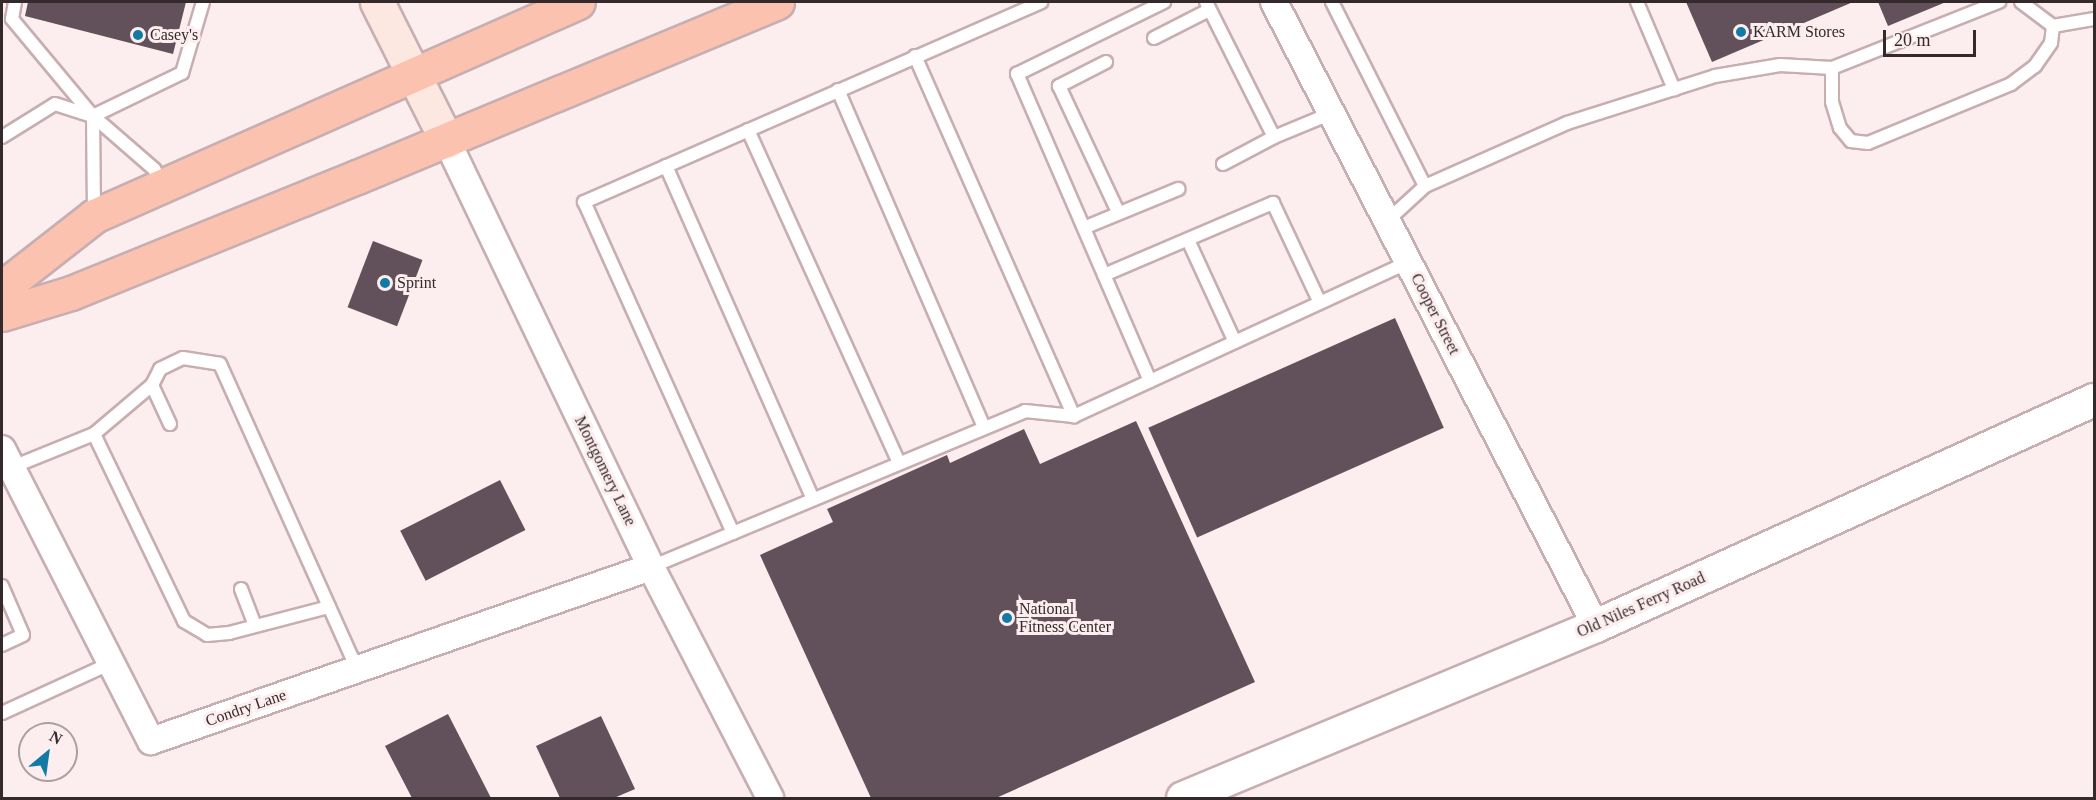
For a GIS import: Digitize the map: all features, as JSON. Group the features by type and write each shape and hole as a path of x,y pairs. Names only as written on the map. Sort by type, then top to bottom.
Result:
{"highway":[{"path":"2,288 93,216 417,76 578,2"},
{"path":"2,314 71,293 447,141 777,2"}],"main road":[{"path":"377,2 417,76 447,141"}],"street":[{"name":"Cooper Street","path":"1274,2 1596,626"},
{"name":"Montgomery Lane","path":"447,141 651,567 770,798"},
{"name":"Old Niles Ferry Road","path":"1183,798 1596,626 2094,400"},
{"name":"Condry Lane","path":"5,463 151,741 651,567"}],"lane":[{"path":"15,2 12,19 93,116 154,169 165,186"},
{"path":"3,132 55,104 93,116 182,73 203,2"},
{"path":"733,533 584,202 1041,2"},
{"path":"1150,381 1086,227 1017,74 1164,2"},
{"path":"1332,2 1425,186"},
{"path":"1637,2 1674,89"},
{"path":"1387,221 1425,186 1568,123 1674,89 1780,65 1832,68 1999,2"},
{"path":"2021,2 2053,26 2094,19"},
{"path":"1154,38 1208,6 1274,137"},
{"path":"1832,68 1832,102 1840,128 1851,141 1868,143 2011,84 2035,66 2051,43 2053,26"},
{"path":"915,56 1074,416"},
{"path":"1106,62 1059,86 1118,212"},
{"path":"838,90 984,428"},
{"path":"1223,164 1274,137 1332,113"},
{"path":"93,116 93,216"},
{"path":"748,130 899,463"},
{"path":"666,166 813,499"},
{"path":"1086,227 1178,189"},
{"path":"1104,275 1273,203 1320,303"},
{"path":"1188,240 1235,342"},
{"path":"651,567 1025,411 1074,416 1408,262"},
{"path":"5,463 94,434 152,385 160,369 183,358 220,364 357,669"},
{"path":"152,385 170,424"},
{"path":"94,434 184,621 207,635 329,607"},
{"path":"2,585 23,635 2,645"},
{"path":"241,589 255,625"},
{"path":"2,713 111,663"}],"building":[{"name":"Casey's","path":"28,2 186,2 173,54 25,16"},
{"name":"KARM Stores","path":"1686,2 1853,2 1712,62"},
{"name":"KARM Stores","path":"1878,2 1946,2 1888,26"},
{"name":"Sprint","path":"373,241 422,260 397,326 348,307"},
{"path":"1395,318 1444,428 1197,537 1148,428"},
{"name":"National Fitness Center","path":"1136,421 1255,682 996,798 871,798 760,555 833,522 827,509 947,455 950,463 1024,429 1040,464"},
{"path":"500,480 525,530 426,581 400,531"},
{"path":"448,714 491,798 412,798 385,746"},
{"path":"601,716 635,789 614,798 560,798 536,746"}],"place":[{"name":"KARM Stores","path":"1741,32"},
{"name":"Casey's","path":"138,35"},
{"name":"Sprint","path":"385,283"},
{"name":"National Fitness Center","path":"1007,618"}]}
